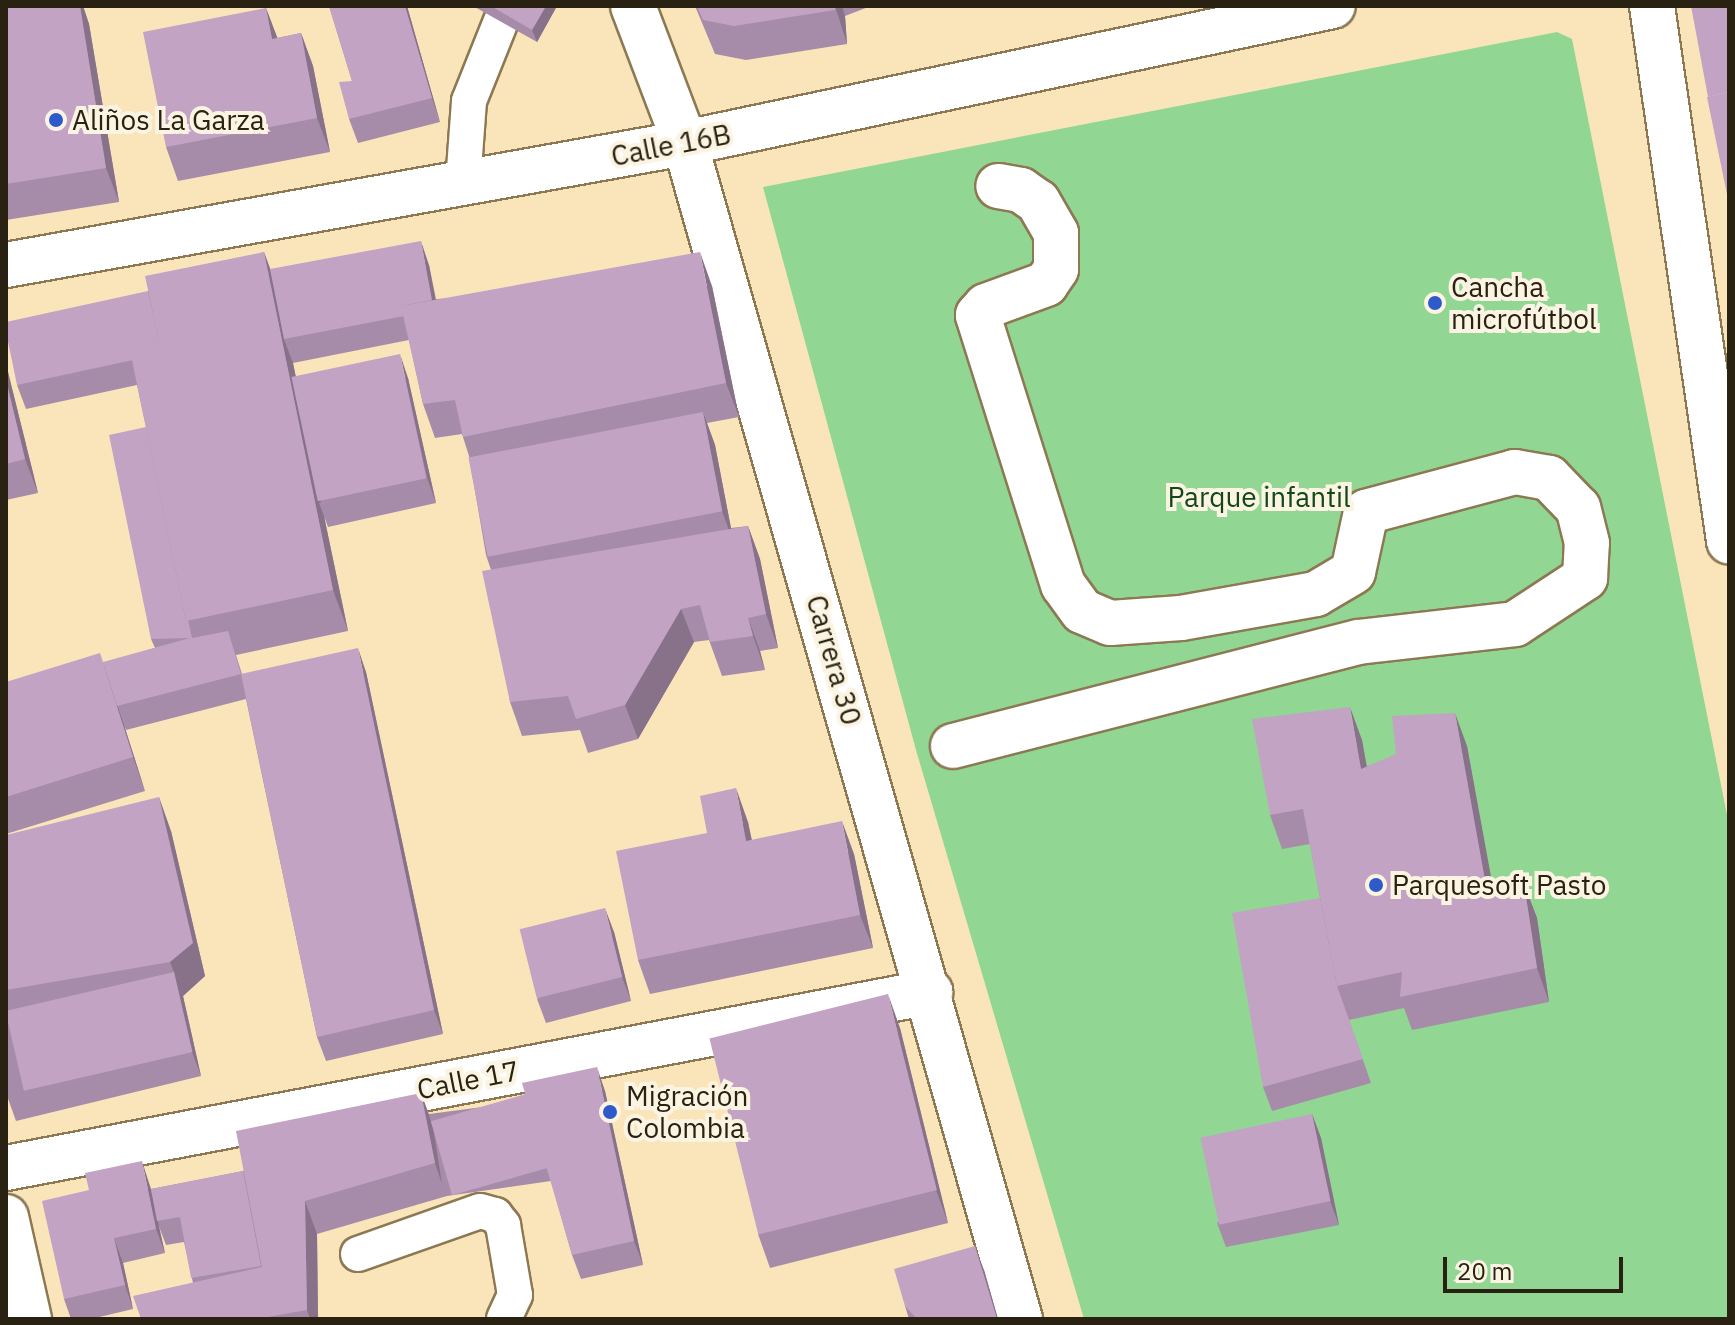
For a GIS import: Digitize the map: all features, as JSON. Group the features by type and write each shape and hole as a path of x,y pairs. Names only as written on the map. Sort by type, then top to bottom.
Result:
{"street":[{"name":"Carrera 30","path":"633,6 685,143 930,992 1020,1319"},
{"name":"Calle 16B","path":"6,265 685,143 1333,6"},
{"path":"1652,6 1729,541"},
{"path":"953,746 1358,642 1515,624 1585,578 1587,543 1578,508 1549,478 1515,472 1366,512 1357,535 1353,572 1316,594 1124,622 1110,623 1082,611 1063,585 978,315 986,306 1046,284 1056,269 1056,233 1038,202 1021,190 998,186"},
{"name":"Calle 17","path":"6,1168 930,992"},
{"path":"6,1217 29,1319"}],"lane":[{"path":"463,183 469,101 501,21"},
{"path":"358,1254 480,1211 495,1215 503,1225 515,1295 504,1319"}],"green space":[{"name":"Parque infantil","path":"1557,32 1572,39 1729,825 1729,1319 1084,1319 916,750 763,187"}],"building":[{"name":"Aliños La Garza","path":"6,6 80,6 106,168 6,184"},
{"path":"329,6 405,6 432,98 349,119 339,82 352,81"},
{"path":"491,6 546,6 532,30"},
{"path":"697,6 835,6 835,10 734,26 703,20"},
{"path":"1691,6 1729,6 1729,92 1708,97"},
{"path":"266,8 272,39 301,33 317,118 166,147 143,32"},
{"path":"1729,92 1729,204 1707,97"},
{"path":"421,241 432,300 401,306 404,316 284,339 270,269"},
{"path":"264,252 333,590 186,621 132,360 158,336 145,276"},
{"path":"700,252 726,383 463,437 455,400 423,404 401,306"},
{"path":"148,291 158,336 133,360 17,385 6,322"},
{"path":"400,354 426,478 318,501 291,377"},
{"path":"6,380 25,459 6,464"},
{"path":"703,412 722,511 488,557 468,458"},
{"path":"146,427 192,638 228,631 241,674 117,706 103,662 190,638 151,639 109,435"},
{"path":"748,526 766,614 748,618 753,636 710,642 700,605 681,609 625,705 576,719 568,696 510,702 482,571"},
{"path":"358,648 434,1010 317,1037 241,674"},
{"path":"100,653 133,757 6,797 6,682"},
{"path":"1350,707 1361,769 1396,754 1392,716 1455,713 1486,886 1524,884 1537,968 1400,997 1402,972 1337,986 1303,809 1270,815 1252,719"},
{"path":"736,788 746,841 842,821 860,915 638,960 616,851 707,833 700,796"},
{"path":"159,797 193,943 170,962 6,990 6,835"},
{"path":"1320,898 1337,986 1363,1059 1263,1087 1232,913"},
{"path":"605,908 622,977 537,998 520,929"},
{"path":"174,972 192,1052 24,1091 6,1011"},
{"path":"888,994 937,1190 758,1235 709,1039"},
{"path":"597,1067 634,1241 572,1255 522,1083"},
{"path":"421,1093 435,1163 305,1201 307,1310 257,1319 141,1319 133,1296 262,1267 236,1131"},
{"path":"526,1094 547,1168 452,1195 431,1121"},
{"path":"1312,1114 1331,1201 1219,1225 1200,1138"},
{"path":"142,1161 156,1229 114,1238 125,1285 64,1299 42,1201 89,1190 85,1173"},
{"path":"243,1171 261,1266 191,1278 180,1217 157,1221 151,1189"},
{"path":"975,1246 997,1319 917,1319 905,1306 894,1269"}],"place":[{"name":"Aliños La Garza","path":"56,120"},
{"name":"Cancha microfútbol","path":"1435,303"},
{"name":"Parquesoft Pasto","path":"1376,885"},
{"name":"Migración Colombia","path":"610,1112"}]}
